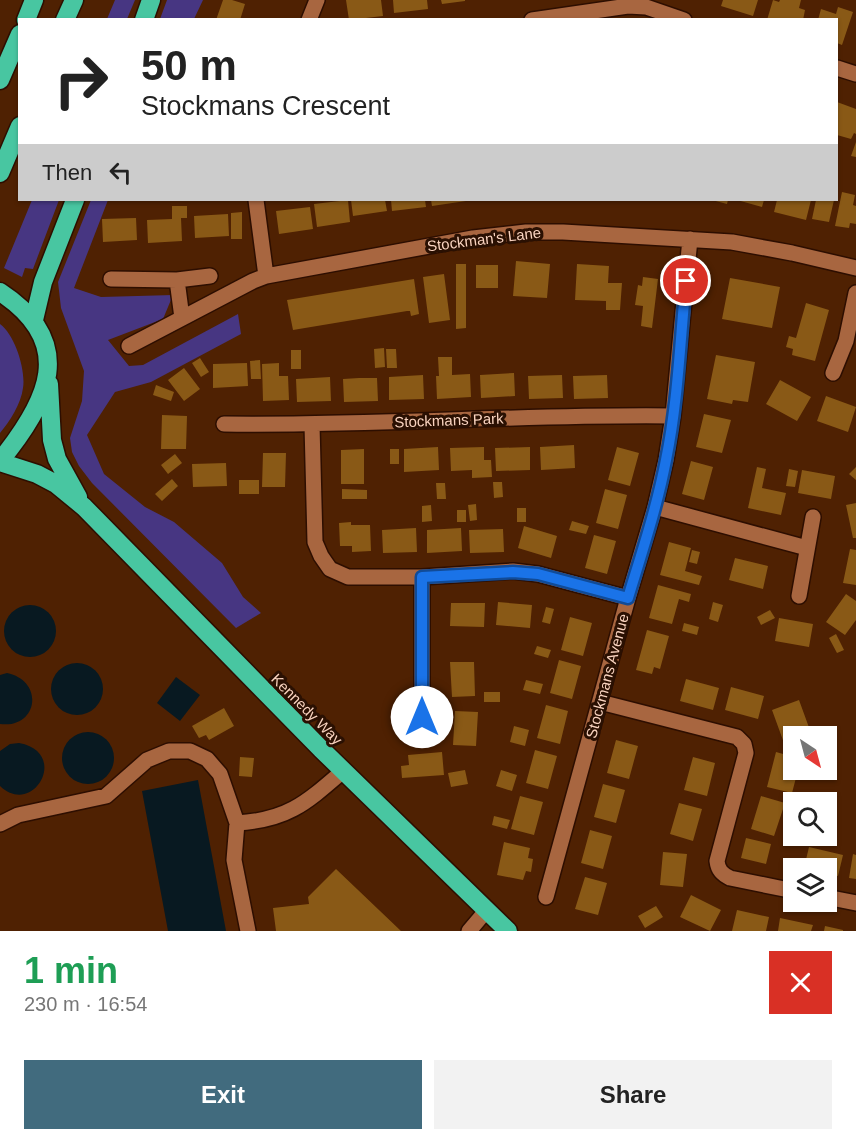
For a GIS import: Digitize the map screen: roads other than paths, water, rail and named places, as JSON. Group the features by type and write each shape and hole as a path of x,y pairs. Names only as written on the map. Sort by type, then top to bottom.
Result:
{"highway":[{"path":"27,18 34,0"},
{"path":"66,18 74,0"},
{"path":"145,18 151,0"},
{"path":"0,80 18,39"},
{"path":"0,173 18,131"},
{"path":"34,320 43,282 75,201"},
{"path":"0,292 14,301 34,320 44,341 48,364 44,393 28,426 0,461"},
{"name":"Kennedy Way","path":"48,364 52,440 57,459 84,507"},
{"name":"Kennedy Way","path":"0,461 37,474 56,484 84,507 343,771 508,931"}],"street":[{"path":"310,18 317,0"},
{"path":"542,18 613,3 646,8 678,18"},
{"path":"838,68 856,74"},
{"path":"256,201 266,276"},
{"name":"Stockman's Lane","path":"129,346 266,276 420,247 526,231 732,242 856,268"},
{"name":"Stockmans Avenue","path":"546,897 655,507 666,460 673,416 690,239"},
{"path":"111,279 177,280 210,276"},
{"path":"177,280 182,318"},
{"path":"833,373 846,340 856,293"},
{"name":"Stockmans Park","path":"224,424 312,425 605,415 673,416"},
{"path":"312,425 315,542 330,569 348,577 422,577 513,572 538,574 628,598"},
{"path":"655,507 807,548"},
{"path":"799,596 813,517"},
{"path":"422,577 422,717"},
{"path":"600,702 737,737 744,744 746,753 717,865 723,874 730,878 783,889"},
{"path":"0,824 18,815 106,796 147,760 169,751 190,751 207,759 220,774 237,823 234,860 248,931"},
{"path":"237,823 259,822 290,813 343,771"},
{"path":"837,899 856,903"},
{"path":"469,931 486,911"}],"water":[{"path":"30,605 40,607 48,613 54,621 56,631 54,641 48,649 40,655 30,657 20,655 12,649 6,641 4,631 6,621 12,613 20,607"},
{"path":"77,663 87,665 95,671 101,679 103,689 101,699 95,707 87,713 77,715 67,713 59,707 53,699 51,689 53,679 59,671 67,665"},
{"path":"7,673 19,678 27,685 32,694 32,703 29,712 22,719 13,724 0,724 0,675"},
{"path":"176,677 200,695 180,721 157,703"},
{"path":"88,732 98,734 106,740 112,748 114,758 112,768 106,776 98,782 88,784 78,782 70,776 64,768 62,758 64,748 70,740 78,734"},
{"path":"19,743 34,749 42,758 44,769 41,780 34,789 24,794 13,794 0,786 0,751 10,744"},
{"path":"198,780 226,931 168,931 142,791"}]}
